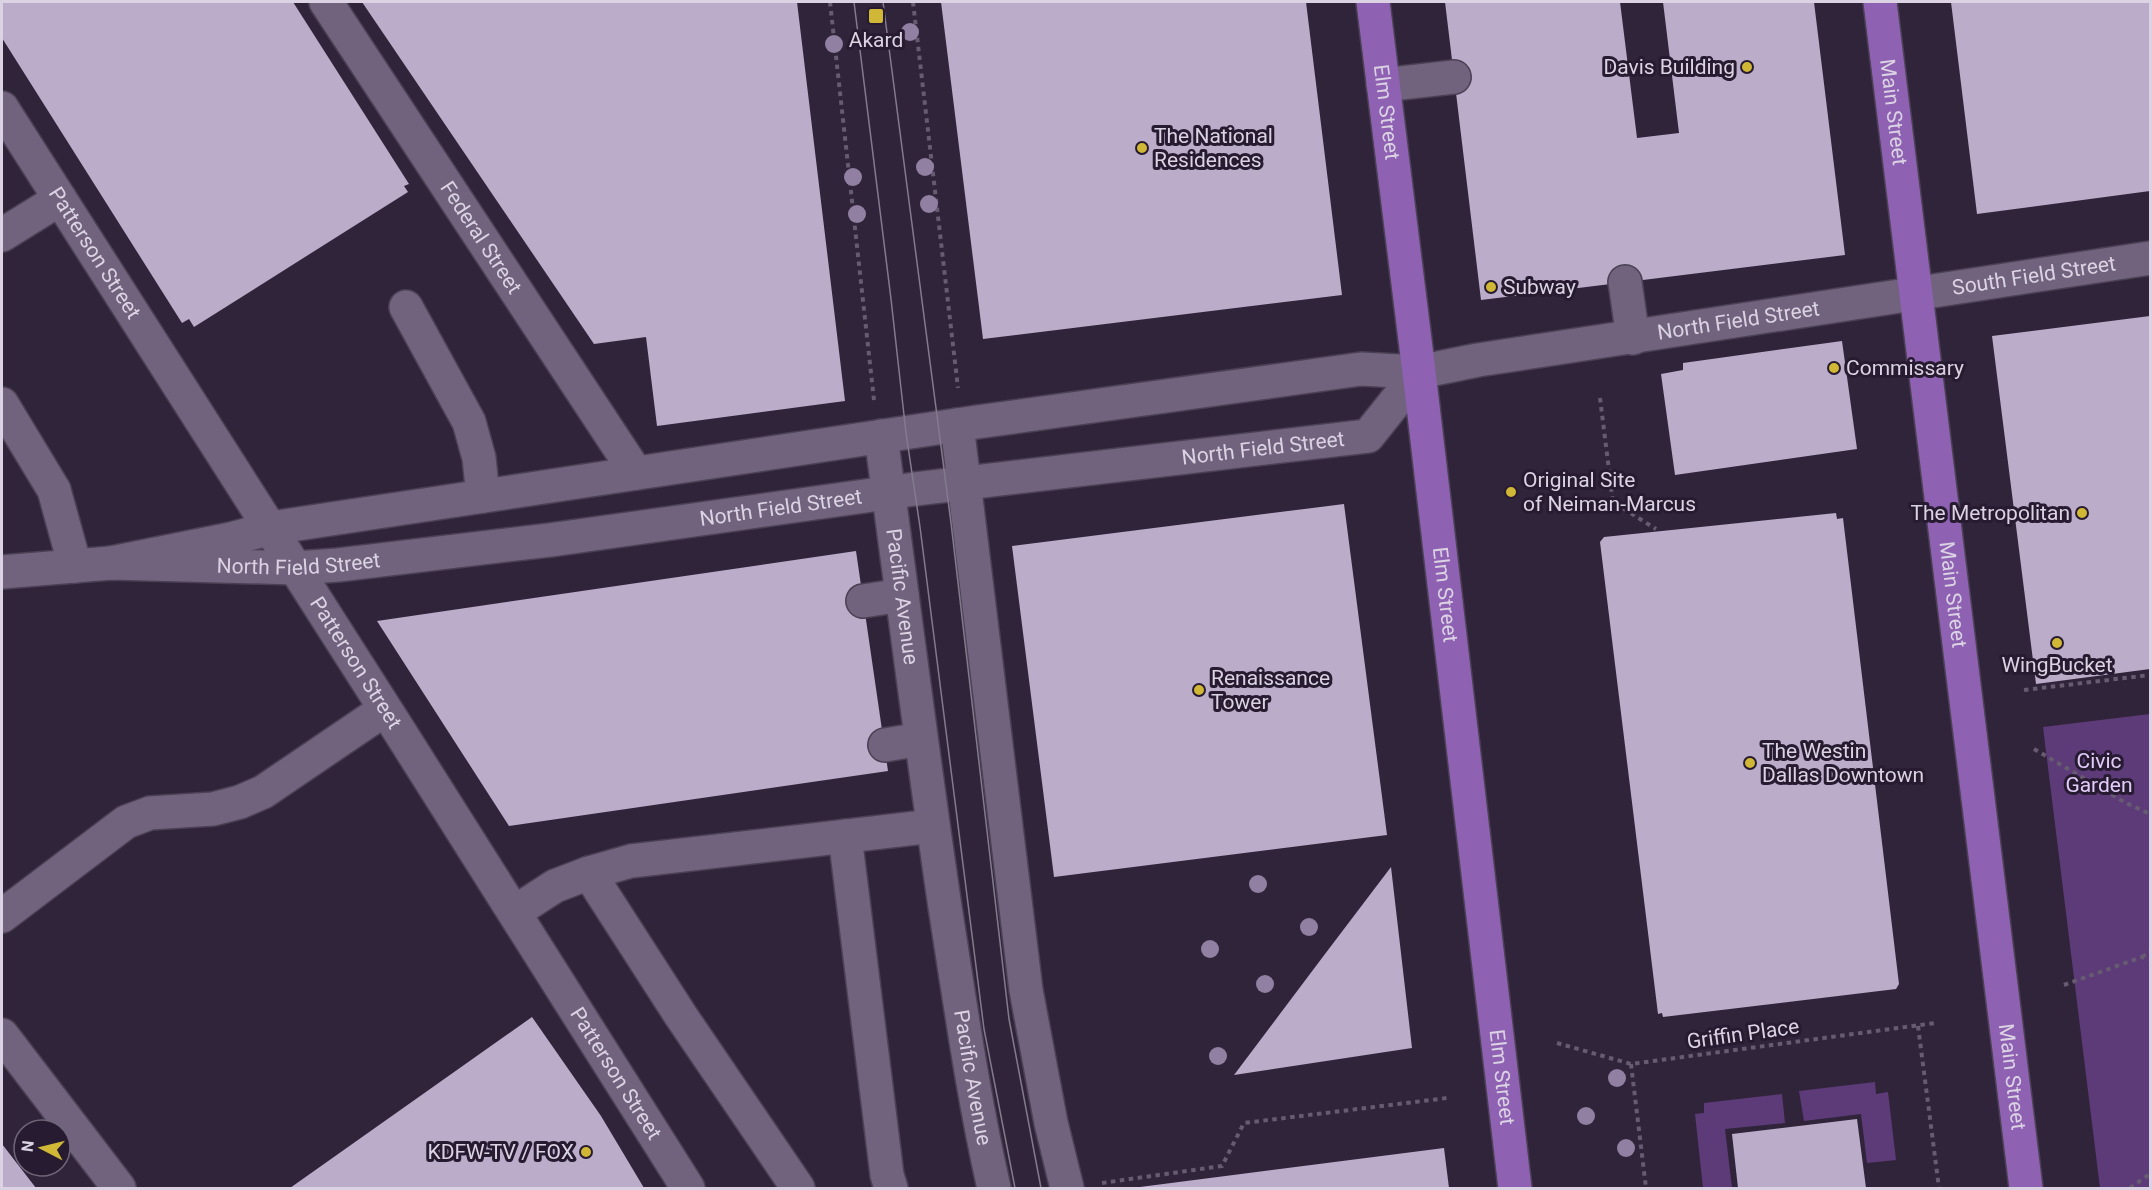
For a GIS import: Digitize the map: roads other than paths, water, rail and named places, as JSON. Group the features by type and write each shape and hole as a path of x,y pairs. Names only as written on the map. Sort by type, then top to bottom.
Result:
{"main road":[{"name":"Elm Street","path":"1373,2 1515,1188"},
{"name":"Main Street","path":"1880,2 2026,1188"}],"street":[{"name":"Federal Street","path":"326,2 636,473"},
{"path":"1383,86 1454,77"},
{"name":"Patterson Street","path":"2,108 515,912 688,1188"},
{"path":"2,235 60,199"},
{"name":"South Field Street","path":"1916,294 2151,258"},
{"path":"1625,282 1633,338"},
{"name":"North Field Street","path":"111,563 231,539 271,528 881,436 1361,369 1419,372 1478,360 1916,294"},
{"path":"406,307 470,422 479,458 483,496"},
{"name":"North Field Street","path":"2,572 111,563 296,568 550,540 888,493 1368,436 1419,372"},
{"path":"2,404 54,490 75,566"},
{"path":"957,425 1026,990 1051,1123 1067,1188"},
{"name":"Pacific Avenue","path":"881,436 933,826 978,1119 994,1188"},
{"path":"863,601 902,595"},
{"path":"2,916 126,822 150,813 213,809 255,796 384,710"},
{"path":"885,745 921,739"},
{"path":"515,912 555,886 631,861 933,826"},
{"path":"845,836 887,1174 891,1188"},
{"path":"589,873 681,1016 798,1188"},
{"path":"3,1040 119,1188"}],"tram line":[{"path":"854,2 906,433 984,1029 1015,1188"},
{"path":"883,2 951,523 1009,1019 1041,1188"}],"place":[{"name":"Akard","path":"876,16"},
{"name":"Davis Building","path":"1747,67"},
{"name":"The National Residences","path":"1142,148"},
{"name":"Subway","path":"1491,287"},
{"name":"Commissary","path":"1834,368"},
{"name":"Original Site of Neiman-Marcus","path":"1511,492"},
{"name":"The Metropolitan","path":"2082,513"},
{"name":"WingBucket","path":"2057,643"},
{"name":"Renaissance Tower","path":"1199,690"},
{"name":"The Westin Dallas Downtown","path":"1750,763"},
{"name":"KDFW-TV / FOX","path":"586,1152"}],"park label":[{"name":"Civic Garden","path":"2099,773"}]}
